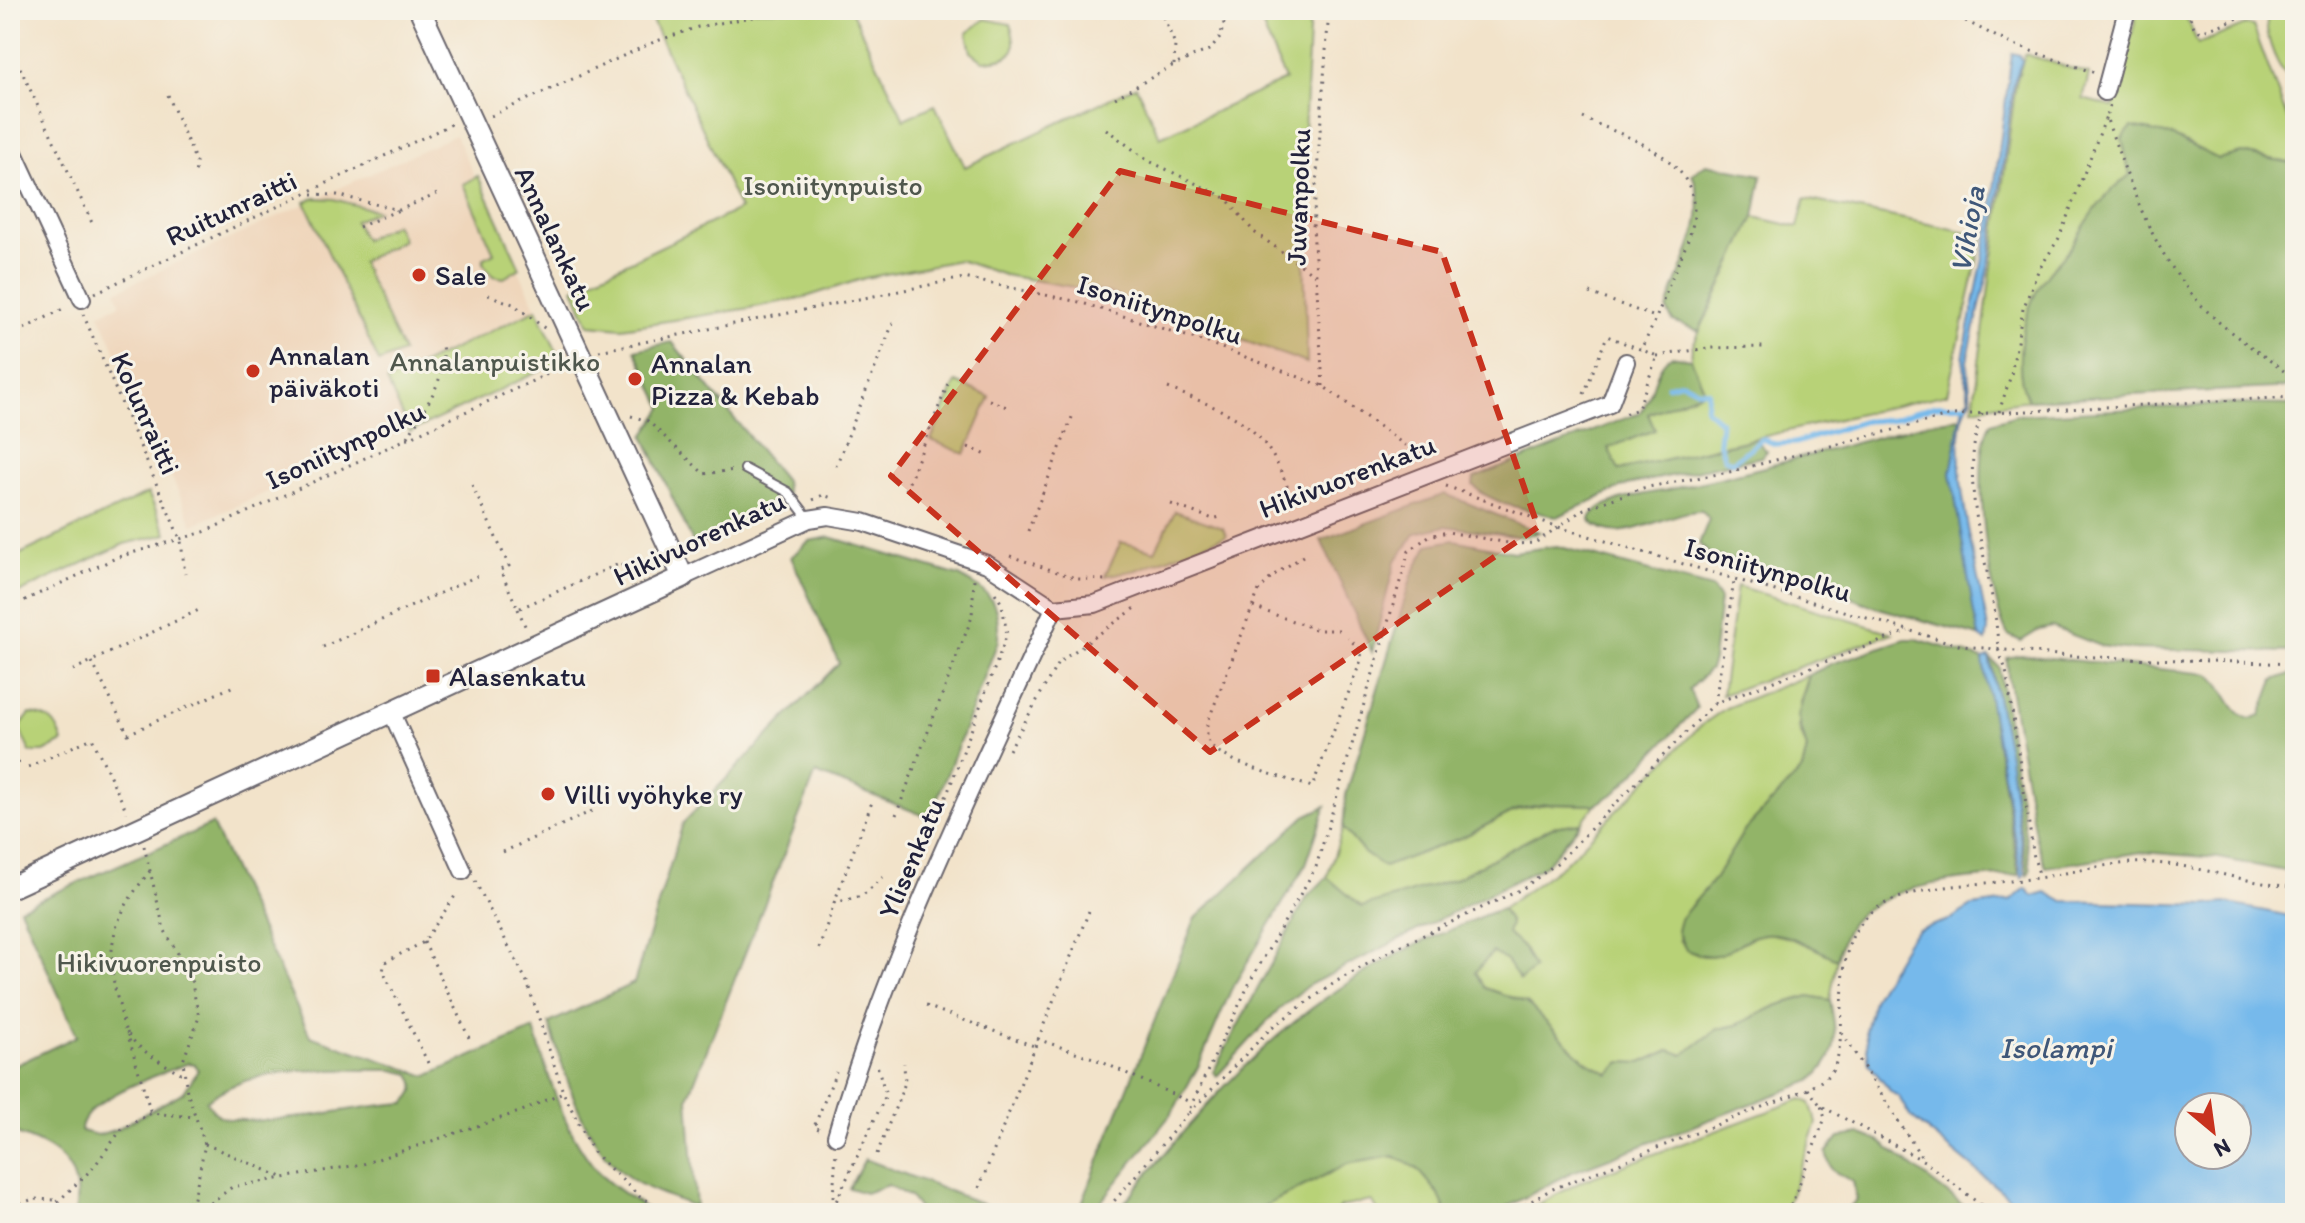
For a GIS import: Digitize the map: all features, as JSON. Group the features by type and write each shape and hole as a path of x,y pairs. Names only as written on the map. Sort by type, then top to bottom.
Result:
{"street":[{"name":"Annalankatu","path":"420,10 478,116 581,359 683,577"},
{"path":"2107,84 2127,10"},
{"path":"10,144 82,299"},
{"name":"Hikivuorenkatu","path":"10,888 683,577 804,512 863,522 987,564 1054,608 1095,604 1610,404 1626,362"},
{"name":"Ylisenkatu","path":"836,1136 861,1051 935,861 1054,608"},
{"path":"391,711 463,871"}],"lane":[{"path":"745,469 788,492 804,512"}],"path":[{"name":"Ruitunraitti","path":"10,336 82,299 478,116 654,42 698,27 791,10"},
{"path":"1164,10 1162,14 1175,44 1174,65"},
{"path":"1115,98 1174,65 1211,49 1220,38 1225,19 1223,10"},
{"name":"Juvanpolku","path":"1323,386 1313,227 1329,10"},
{"path":"1944,10 2011,44 2107,84 2106,117 2059,238 2038,271 2020,315 2011,375 1999,412"},
{"path":"2187,10 2194,27 2201,32 2255,12"},
{"path":"10,46 93,225"},
{"path":"168,95 196,162 195,177"},
{"path":"2106,117 2155,245 2187,288 2235,335 2264,353 2295,380"},
{"path":"1583,118 1660,153 1679,170 1691,190 1695,212 1688,239 1642,348 1626,362"},
{"path":"1106,129 1147,160 1226,198 1254,232 1315,275"},
{"path":"359,227 440,193"},
{"path":"308,194 337,195 399,210"},
{"name":"Isoniitynpolku","path":"10,607 118,557 181,541 611,347 964,278 1079,302 1208,343 1323,386 1427,460 1412,466"},
{"path":"1590,293 1655,317"},
{"path":"488,295 513,304 548,331"},
{"name":"Kolunraitti","path":"82,299 86,326 181,541 185,574"},
{"path":"836,466 895,318"},
{"path":"1582,400 1607,336 1657,356 1708,348 1765,347"},
{"path":"408,437 431,400 440,374 441,342"},
{"path":"1624,414 1638,409 1657,356"},
{"path":"906,490 949,381"},
{"path":"1168,388 1223,411 1251,429 1274,455 1289,491"},
{"path":"1186,1116 1252,978 1316,867 1409,551 1429,536 1448,532 1514,544 1535,543 1584,509 1643,488 1729,472 1952,415 2295,397"},
{"path":"989,400 1007,407"},
{"path":"1028,531 1074,412"},
{"path":"1982,413 1973,450 1973,483 1998,649 2006,670 2012,730 2040,877"},
{"path":"624,414 648,421 704,474 745,469"},
{"path":"968,447 989,456"},
{"name":"Isoniitynpolku","path":"1456,480 1443,485 1558,527 1962,646 2069,656 2295,664"},
{"path":"472,485 509,566 500,570 528,632"},
{"path":"804,512 823,495 838,500"},
{"path":"1171,504 1213,519 1220,517"},
{"path":"997,552 1078,579 1115,579"},
{"path":"1303,556 1274,575 1259,590 1207,724 1209,744 1216,751 1245,764 1312,787 1360,663 1362,651 1348,638"},
{"path":"518,609 621,563 632,585 641,580"},
{"path":"896,815 972,617 974,575 992,588 1002,604 1007,635 942,807"},
{"path":"323,647 477,576"},
{"path":"1715,703 1734,580"},
{"path":"1008,753 1058,663 1138,606"},
{"path":"1253,607 1318,630 1344,630"},
{"path":"73,670 201,609"},
{"path":"1104,1213 1186,1116 1272,1027 1337,981 1396,948 1522,889 1557,863 1715,703 1909,631"},
{"path":"92,662 128,734 236,685"},
{"path":"10,763 27,765 92,738 129,817"},
{"path":"819,949 872,802"},
{"path":"503,852 592,811"},
{"path":"144,843 164,929 190,975 199,1017 183,1061 205,1144 191,1213"},
{"path":"1511,1213 1550,1190 1808,1089 1833,1069 1841,1031 1840,990 1850,942 1867,916 1878,907 1921,893 2040,877 2081,868 2153,863 2295,887"},
{"path":"150,871 130,896 112,933 113,981 151,1113"},
{"path":"463,871 480,886 527,982 563,1092 593,1152 640,1197 674,1213"},
{"path":"834,903 862,896 883,877"},
{"path":"428,1063 383,971 385,962 424,942 455,896"},
{"path":"979,1188 1091,906"},
{"path":"424,942 469,1038"},
{"path":"926,1006 1034,1046"},
{"path":"126,1031 157,1061 185,1075"},
{"path":"1841,1031 1924,1161"},
{"path":"1037,1039 1093,1058 1147,1086 1192,1103"},
{"path":"832,1210 886,1095 875,1056"},
{"path":"877,1154 905,1083 904,1063"},
{"path":"837,1071 814,1127 862,1148"},
{"path":"1788,1213 1825,1118 1821,1106 1808,1089"},
{"path":"198,1213 232,1187 363,1164 522,1111 563,1092"},
{"path":"1821,1106 1924,1161 1991,1213"},
{"path":"46,1213 93,1168 121,1130 151,1113 196,1117"},
{"path":"832,1210 836,1136"},
{"path":"205,1144 285,1178"},
{"path":"13,1213 12,1206 34,1199 58,1201"}],"highlighted area":[{"path":"1120,171 1442,252 1538,527 1210,752 891,476"}],"shaded area":[{"name":"Annalan päiväkoti","path":"455,135 537,309 387,380 409,429 193,525 99,314 121,304 116,291"}],"green space":[{"name":"Isoniitynpuisto","path":"647,10 851,10 904,119 935,105 965,167 1136,86 1160,137 1285,80 1256,10 1310,10 1302,176 1307,363 1108,293 1004,275 959,260 865,278 806,297 744,309 622,328 589,325 574,288 740,209"},
{"path":"2138,10 2183,10 2198,44 2245,25 2253,26 2295,139 2295,164 2242,153 2218,159 2170,135 2131,128 2122,138 2130,175 2097,208 2071,247 2047,275 2032,303 2020,354 2020,370 2028,400 1973,408 2016,83 2025,54 2089,74 2083,99 2113,107"},
{"path":"2269,10 2284,10 2292,29 2295,29 2295,52 2288,55 2292,76 2288,78 2271,46 2267,27"},
{"path":"985,19 1010,24 1014,42 1012,53 1001,59 983,61 971,52 967,33"},
{"path":"2132,127 2170,135 2218,159 2242,153 2295,164 2295,387 2028,400 2020,370 2020,354 2032,303 2047,275 2071,247 2096,208 2130,175 2122,138"},
{"path":"1706,164 1762,175 1754,217 1699,331 1673,321 1667,310 1696,226 1699,209 1692,174"},
{"path":"478,176 520,268 504,278 493,276 483,263 484,258 494,253 463,184"},
{"path":"315,198 334,199 377,211 355,221 364,240 395,224 403,240 361,262 403,352 379,362 305,202"},
{"path":"1805,199 1983,235 1947,394 1619,470 1608,448 1654,430 1648,414 1705,391 1691,359 1692,347 1754,217 1798,227"},
{"name":"Annalanpuistikko","path":"537,309 561,361 410,432 387,381"},
{"path":"672,342 785,481 787,504 695,547 644,436 663,408 635,350"},
{"path":"1671,356 1691,359 1705,391 1648,414 1655,430 1608,448 1619,470 1755,439 1767,451 1761,457 1627,485 1557,517 1504,504 1481,493 1473,485 1474,478 1639,413 1660,368"},
{"path":"956,382 990,397 965,454 931,440"},
{"path":"2233,404 2295,405 2295,652 2123,649 2101,646 2052,627 2039,630 2021,641 2008,635 1994,592 1984,528 1982,464 1985,439 1991,423 2016,415"},
{"path":"1961,418 1951,473 1979,636 1875,607 1791,573 1711,555 1699,544 1709,519 1702,511 1629,530 1601,528 1590,520 1601,507 1623,499 1766,467 1931,422"},
{"path":"148,493 167,534 124,544 10,597 10,559"},
{"path":"1445,494 1539,532 1521,537 1446,526 1416,533 1395,562 1372,652 1321,540"},
{"path":"1175,511 1223,528 1226,536 1136,570 1105,576 1121,542 1155,551"},
{"path":"830,537 959,576 980,588 995,608 998,641 930,818 816,773 688,1098 696,1207 643,1185 611,1162 577,1106 549,1023 634,983 683,823 839,663 791,557 809,541"},
{"path":"1454,540 1513,552 1557,546 1712,588 1720,599 1713,660 1710,669 1689,689 1697,708 1616,792 1595,805 1546,804 1518,809 1463,837 1384,867 1364,853 1343,828 1346,795 1412,575 1428,545"},
{"path":"1737,586 1892,633 1722,695"},
{"path":"1905,639 1917,639 1983,659 2019,875 1931,884 1887,898 1854,920 1843,938 1837,959 1792,938 1773,934 1754,937 1712,956 1686,950 1677,931 1680,919 1715,878 1744,831 1802,770 1807,749 1798,716 1809,675 1831,664"},
{"path":"2020,655 2209,674 2237,711 2250,719 2261,715 2274,680 2295,672 2295,873 2219,858 2142,852 2046,867 2036,840 2008,676 2007,658"},
{"path":"1990,658 1999,667 2031,871 2028,875"},
{"path":"1809,675 1801,699 1799,728 1807,748 1802,770 1744,831 1715,878 1681,919 1679,940 1691,951 1703,956 1726,951 1760,935 1771,934 1805,944 1837,959 1830,1000 1809,996 1776,1006 1737,1025 1718,1029 1683,1055 1669,1050 1641,1063 1621,1062 1610,1074 1584,1060 1527,1003 1485,988 1474,972 1493,951 1506,961 1520,979 1533,969 1524,949 1507,934 1510,923 1502,909 1564,864 1699,727 1726,708"},
{"path":"30,714 52,722 63,742 44,752 30,752 19,728"},
{"path":"1546,804 1595,805 1581,823 1552,827 1455,879 1362,907 1327,877 1343,828 1364,853 1384,867 1463,837 1518,809"},
{"path":"1326,806 1306,864 1231,990 1198,1067 1172,1113 1092,1213 1078,1213 1195,919 1305,816"},
{"path":"1581,823 1546,865 1307,986 1275,1013 1217,1076 1213,1072 1307,897 1327,877 1362,907 1455,879 1552,827"},
{"name":"Hikivuorenpuisto","path":"212,824 310,1036 427,1076 534,1029 560,1106 578,1143 602,1176 653,1213 75,1213 75,1181 62,1159 40,1143 10,1132 10,1068 77,1036 20,908","holes":["189,1063 195,1064 198,1070 184,1092 117,1129 98,1135 81,1131 84,1120 107,1098","393,1070 410,1074 414,1083 413,1093 405,1103 295,1118 252,1120 222,1117 206,1101 226,1089 272,1074"]},
{"path":"1502,909 1510,923 1507,934 1524,949 1534,969 1520,980 1506,961 1493,952 1475,972 1485,988 1527,1003 1584,1060 1609,1074 1621,1062 1641,1063 1670,1050 1683,1055 1718,1029 1737,1025 1776,1006 1809,996 1830,1000 1835,1035 1832,1053 1811,1081 1570,1173 1496,1213 1447,1213 1438,1193 1418,1169 1394,1156 1347,1164 1251,1213 1116,1213 1223,1089 1300,1018 1342,987 1389,959"},
{"path":"1801,1099 1810,1103 1817,1123 1784,1213 1522,1213 1582,1181"},
{"path":"1861,1134 1879,1141 1973,1213 1845,1213 1857,1200 1853,1182 1832,1170 1826,1153 1839,1137"},
{"path":"1378,1156 1401,1160 1422,1172 1437,1191 1447,1213 1379,1213 1372,1201 1340,1207 1335,1213 1251,1213 1347,1164"},
{"path":"865,1159 1006,1213 922,1213 910,1197 888,1185 865,1193 849,1188"}],"water":[{"path":"2012,53 2020,55 2022,61 2014,82 1988,273 1967,360 1971,399 1963,419 1959,446 1965,511 1988,630 1986,641 1979,636 1974,614 1951,473 1963,406 1969,399 1963,358 1989,228"},
{"path":"1989,657 2009,756 2025,875 2022,878 1986,681 1983,659"},
{"name":"Isolampi","path":"2026,888 2033,896 2046,892 2062,901 2225,903 2295,917 2295,1213 2028,1213 1910,1116 1899,1097 1891,1092 1869,1064 1865,1030 1874,997 1907,941 1918,930 1949,920 1972,906 2010,901"}],"waterway":[{"path":"1668,386 1682,382 1697,390 1708,391 1706,409 1721,422 1719,442 1725,459 1732,462 1762,439 1775,444 1795,443 1865,421 1890,420 1933,406 1965,405"}],"place":[{"name":"Sale","path":"419,275"},
{"name":"Annalan päiväkoti","path":"253,371"},
{"name":"Annalan Pizza & Kebab","path":"635,379"},
{"name":"Alasenkatu","path":"433,676"},
{"name":"Villi vyöhyke ry","path":"548,794"}],"water label":[{"name":"Vihioja","path":"1967,229"}]}
